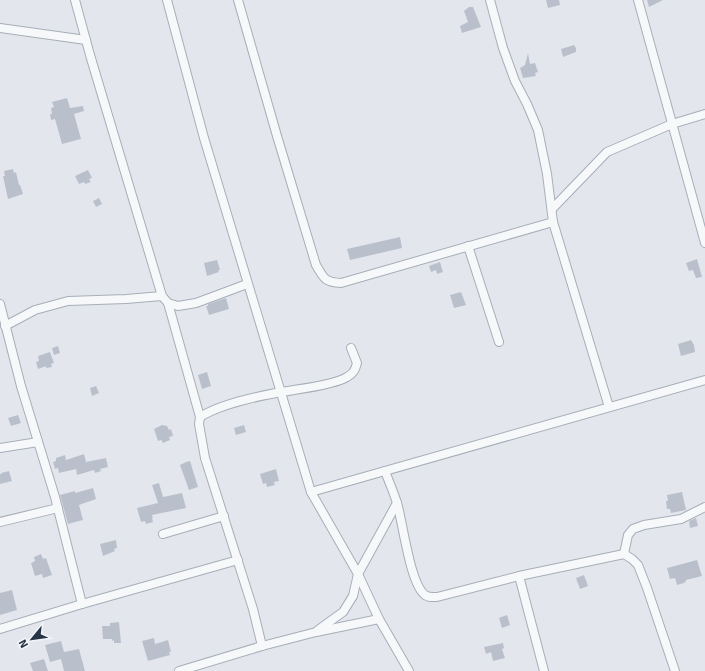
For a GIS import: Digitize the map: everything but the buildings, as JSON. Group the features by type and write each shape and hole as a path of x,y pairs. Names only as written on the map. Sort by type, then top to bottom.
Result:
{"street":[{"path":"76,0 86,40 162,296 168,303 200,417 199,424 206,458 238,560 262,646"},
{"path":"167,0 204,138 311,492 358,574 379,619 409,671"},
{"path":"238,0 316,265 324,279 330,282 341,283 553,222"},
{"path":"490,0 503,48 515,81 538,130 547,174 553,222 609,407"},
{"path":"638,0 705,243"},
{"path":"0,28 86,40"},
{"path":"552,209 607,152 672,124 705,114"},
{"path":"468,246 499,342"},
{"path":"168,303 178,306 196,302 247,284"},
{"path":"5,326 35,310 68,301 162,296"},
{"path":"0,304 21,386 58,508 82,604"},
{"path":"200,417 245,400 280,392 313,387 346,378 354,373 358,363 351,348"},
{"path":"311,492 705,380"},
{"path":"0,448 38,442"},
{"path":"385,471 397,503 409,558 418,587 426,596 437,597 519,576 624,554 638,565 674,671"},
{"path":"316,632 343,612 353,596 358,574 397,503"},
{"path":"624,554 628,535 633,529 644,525 681,519 705,507"},
{"path":"0,522 58,508"},
{"path":"163,534 224,516"},
{"path":"0,629 238,560"},
{"path":"519,576 544,671"},
{"path":"180,671 262,646 316,632 379,619"}]}
